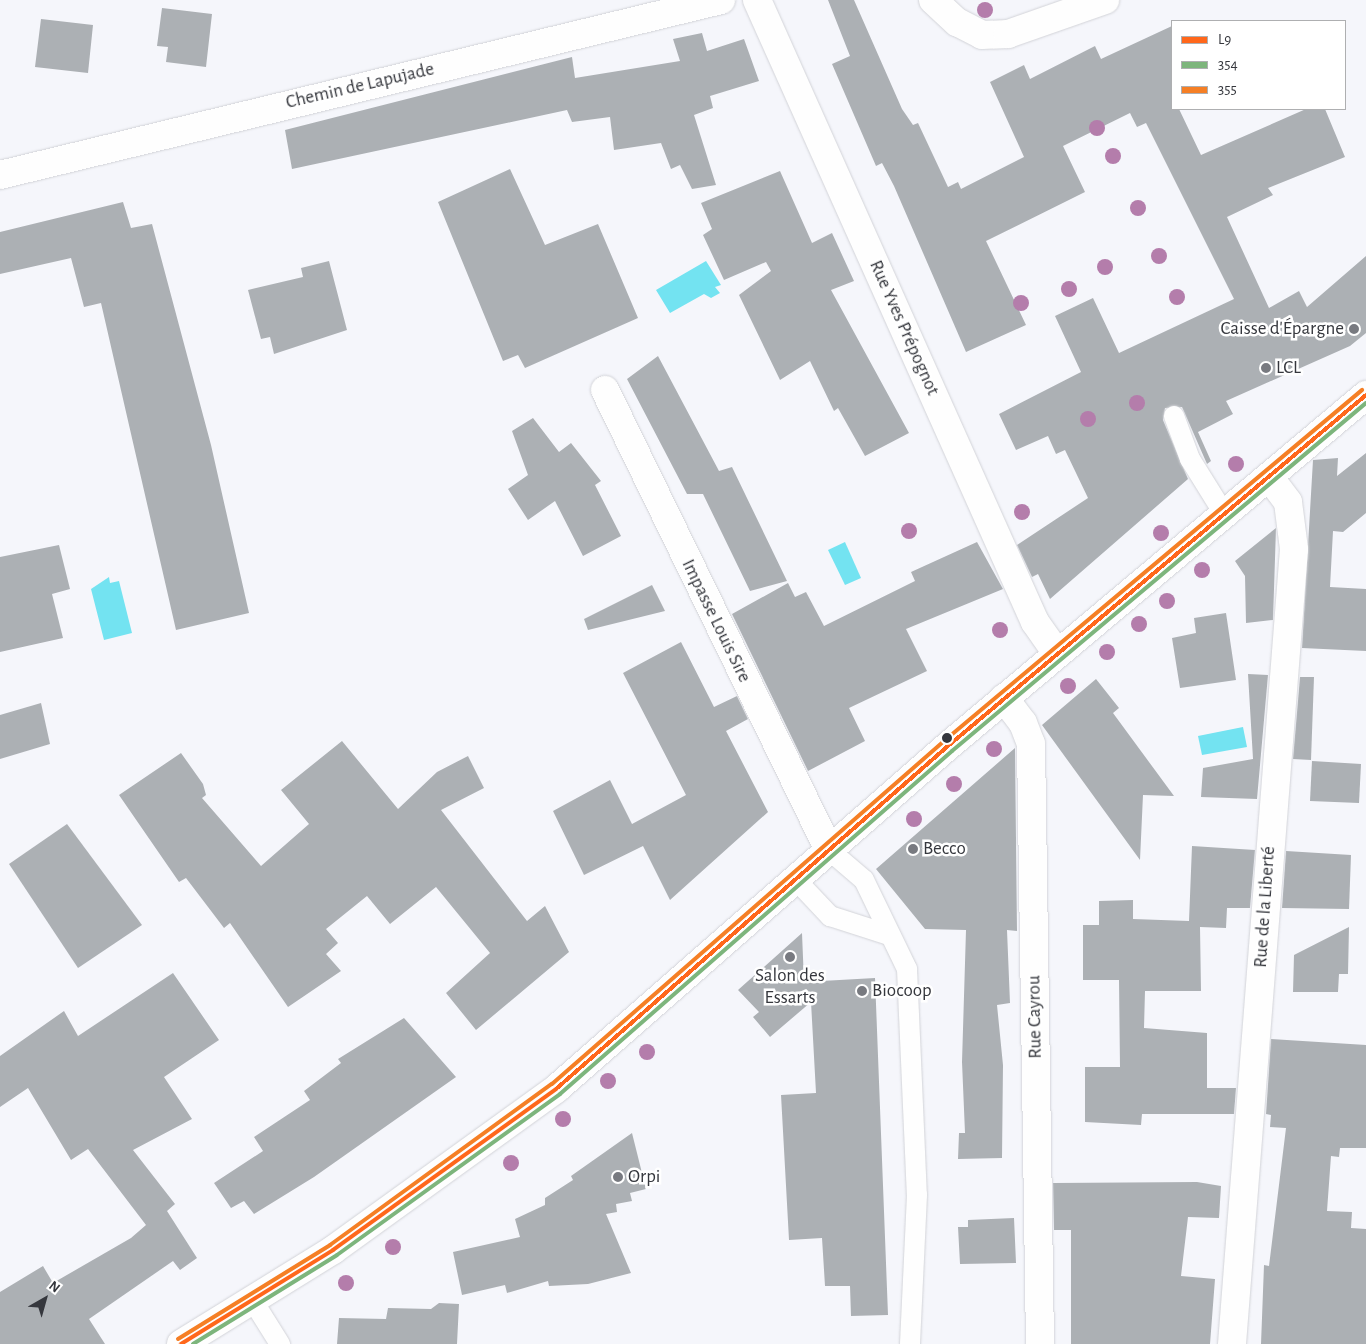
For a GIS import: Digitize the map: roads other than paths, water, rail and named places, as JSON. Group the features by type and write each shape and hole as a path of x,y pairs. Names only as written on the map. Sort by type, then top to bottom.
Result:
{"street":[{"name":"Chemin de Lapujade","path":"0,175 721,0"},
{"name":"Rue Yves Prépognot","path":"757,0 1035,622 1057,653"},
{"path":"933,0 957,22 982,34 999,34 1083,11 1105,0"},
{"name":"Impasse Louis Sire","path":"605,390 829,850"},
{"path":"187,1343 432,1181 556,1089 1004,698 1223,512 1269,477 1366,395"},
{"name":"Rue de la Liberté","path":"1232,1344 1294,550 1288,502 1269,477"},
{"name":"Rue Cayrou","path":"1004,698 1024,723 1031,744 1040,1344"}],"lane":[{"path":"1174,416 1190,459 1223,512"},
{"path":"829,850 864,880 888,935 906,969 917,1195 910,1344"},
{"path":"796,880 830,916 888,935"},
{"path":"253,1301 280,1344"}],"water":[{"path":"706,261 721,285 715,287 720,293 711,298 704,294 670,313 656,290"},
{"path":"845,542 861,578 845,585 828,550"},
{"path":"109,577 110,583 119,581 132,633 104,640 91,589"},
{"path":"1243,727 1247,747 1202,755 1198,736"}],"place":[{"name":"Caisse d'Épargne","path":"1354,329"},
{"name":"LCL","path":"1266,368"},
{"name":"Becco","path":"913,849"},
{"name":"Salon des Essarts","path":"790,957"},
{"name":"Biocoop","path":"862,991"},
{"name":"Orpi","path":"618,1177"}]}
